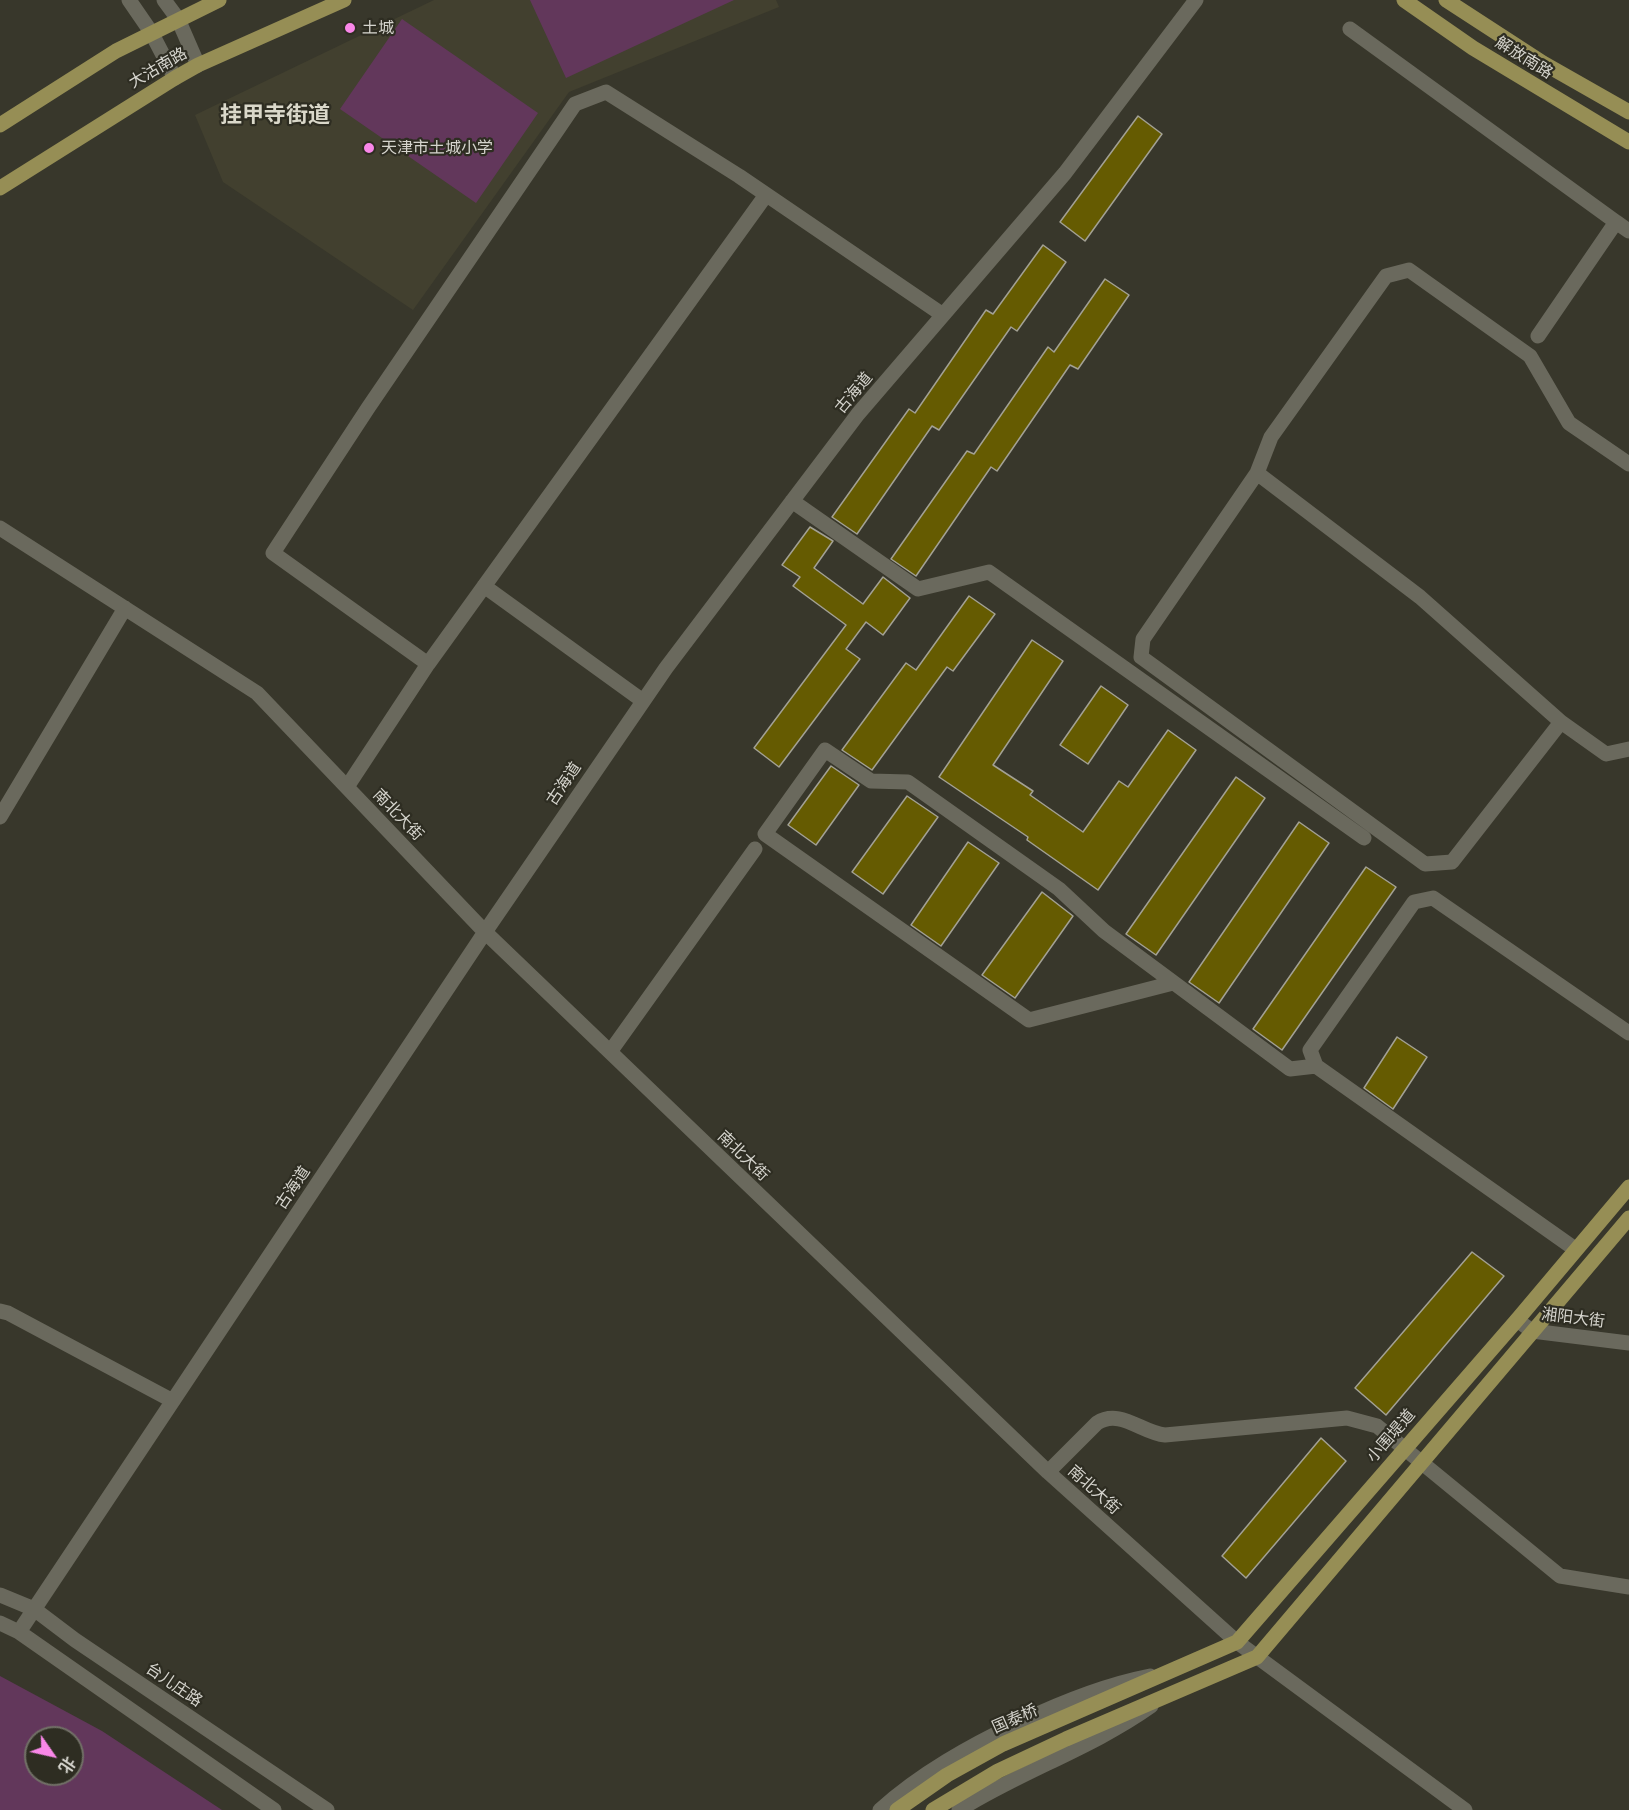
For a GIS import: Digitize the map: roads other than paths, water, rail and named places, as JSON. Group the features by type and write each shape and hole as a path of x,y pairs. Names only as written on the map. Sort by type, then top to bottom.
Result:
{"main road":[{"name":"大沽南路","path":"0,125 116,51 219,0"},
{"name":"大沽南路","path":"0,188 198,65 344,0"},
{"name":"解放南路","path":"1404,0 1473,48 1629,142"},
{"name":"解放南路","path":"1446,0 1543,63 1629,112"},
{"name":"小围堤道","path":"1156,1675 1237,1642 1517,1320 1629,1187"},
{"path":"933,1810 998,1771 1066,1739 1257,1657 1629,1218"},
{"name":"国泰桥","path":"897,1810 972,1759 1073,1712 1119,1694 1156,1675"}],"street":[{"path":"129,0 151,32 175,78"},
{"path":"164,0 178,19 198,65"},
{"name":"古海道","path":"19,1632 485,932 666,668 858,414 1065,173 1196,0"},
{"path":"1350,29 1623,227 1538,336"},
{"path":"428,664 273,553 368,408 575,104 606,92 766,195 943,315"},
{"path":"347,787 428,664 766,195"},
{"path":"1561,722 1452,862 1425,864 1141,657 1143,639 1257,473 1270,437 1386,276 1409,270 1530,356 1569,423 1629,464"},
{"path":"1257,473 1420,597 1561,722 1606,754 1629,749"},
{"path":"792,501 918,589 989,572 1364,838"},
{"name":"南北大街","path":"0,528 257,693 485,932 1048,1472 1237,1642 1465,1810"},
{"path":"484,586 643,701"},
{"path":"0,817 125,608"},
{"path":"1173,983 1029,1020 765,834 825,750 871,781 908,782 1059,890 1104,931 1290,1069 1316,1066"},
{"path":"610,1052 755,849"},
{"path":"1575,1250 1316,1066 1310,1050 1414,902 1433,898 1629,1034"},
{"path":"0,1311 8,1313 173,1401"},
{"name":"湘阳大街","path":"1517,1320 1532,1331 1629,1343"},
{"path":"1048,1472 1097,1423 1113,1417 1131,1422 1149,1432 1165,1435 1347,1418 1377,1426 1560,1576 1629,1587"},
{"name":"台儿庄路","path":"0,1594 34,1610 327,1810"},
{"path":"0,1623 19,1632 274,1810"},
{"path":"880,1810 910,1785 944,1762 998,1732 1073,1698 1128,1680 1156,1675"},
{"path":"959,1810 1002,1784 1119,1728 1162,1699"}],"place":[{"name":"土城","path":"350,28"},
{"name":"天津市土城小学","path":"369,148"}],"district":[{"name":"挂甲寺街道","path":"275,115"}]}
